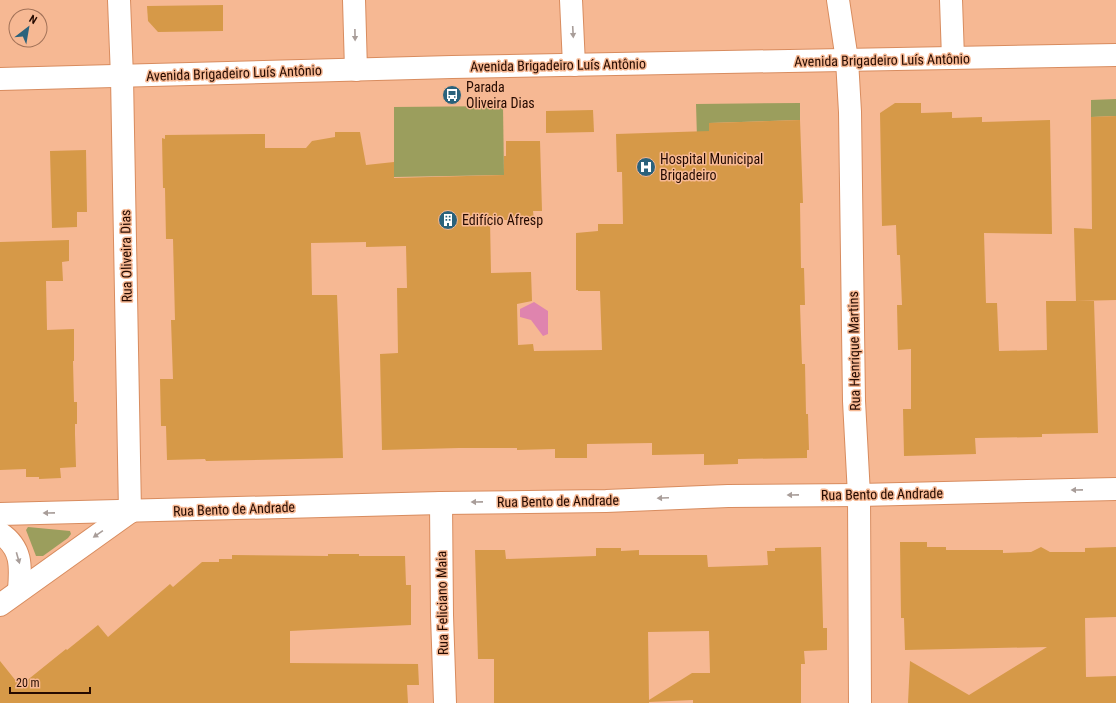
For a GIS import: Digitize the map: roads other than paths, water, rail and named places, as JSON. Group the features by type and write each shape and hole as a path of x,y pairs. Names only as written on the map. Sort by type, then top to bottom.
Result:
{"street":[{"name":"Rua Oliveira Dias","path":"119,0 122,76 130,512"},
{"path":"354,0 356,70"},
{"path":"571,0 574,65"},
{"name":"Rua Henrique Martins","path":"838,0 847,60 850,112 854,401 859,495 860,703"},
{"path":"951,0 953,58"},
{"name":"Avenida Brigadeiro Luís Antônio","path":"0,79 574,65 1116,55"},
{"name":"Rua Bento de Andrade","path":"0,514 130,512 441,503 606,501 728,496 859,495 1116,489"},
{"name":"Rua Feliciano Maia","path":"441,503 442,614 445,703"},
{"path":"0,605 130,512"},
{"path":"0,533 12,543 19,557 21,571 19,590"}],"place":[{"name":"Parada Oliveira Dias","path":"452,95"},
{"name":"Hospital Municipal Brigadeiro","path":"646,167"},
{"name":"Edifício Afresp","path":"448,220"}]}
